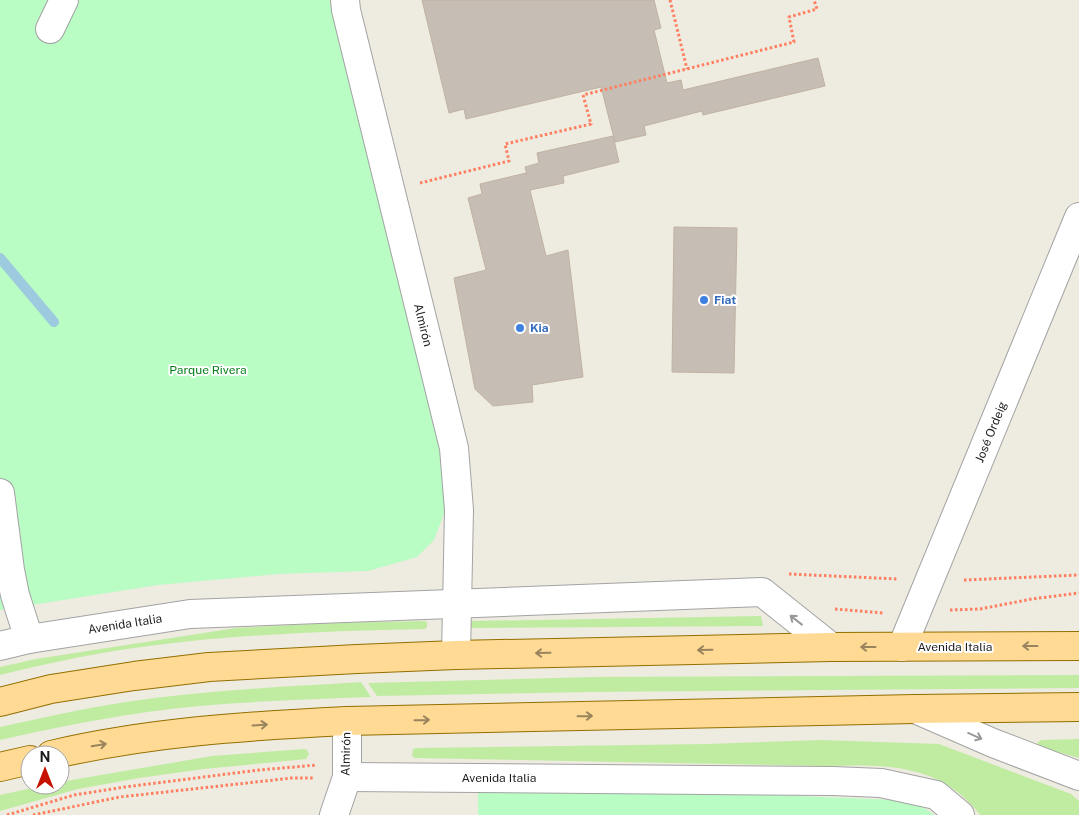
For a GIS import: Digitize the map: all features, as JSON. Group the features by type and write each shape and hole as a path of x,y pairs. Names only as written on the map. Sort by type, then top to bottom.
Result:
{"main road":[{"name":"Avenida Italia","path":"0,702 51,689 209,667 456,655 831,647 1079,646"},
{"path":"70,751 168,733 262,725 347,721 1079,707"},
{"path":"0,767 20,762"}],"street":[{"path":"50,29 64,0"},
{"name":"Almirón","path":"345,0 454,448 459,510 456,655"},
{"name":"José Ordeig","path":"902,647 1079,217"},
{"path":"0,493 10,570 15,595 29,639"},
{"name":"Avenida Italia","path":"0,646 29,639 190,614 762,592 831,647"},
{"path":"915,709 993,743 1079,776"},
{"name":"Almirón","path":"334,815 347,777 347,721"},
{"name":"Avenida Italia","path":"347,777 881,783 936,795 960,815"}],"path":[{"path":"670,0 687,69"},
{"path":"390,190 509,161 505,144 591,124 583,95 794,42 789,18 817,9 814,0"},
{"path":"7,815 74,795 259,770 323,764 347,777"},
{"path":"33,815 120,797 292,778 347,777"}],"green space":[{"name":"Parque Rivera","path":"0,0 330,0 409,315 446,473 445,511 434,540 417,557 368,571 278,574 158,585 0,610"},
{"path":"761,616 763,626 470,628 470,622 472,621"},
{"path":"427,622 427,627 425,629 252,636 149,646 74,658 0,675 0,667 36,659 236,628"},
{"path":"1079,675 1079,688 593,692 377,696 368,683 593,677"},
{"path":"361,682 371,697 264,701 149,712 50,729 0,740 0,727 110,704 214,692"},
{"path":"1079,739 1079,758 1040,747 1037,743 1041,740"},
{"path":"822,740 939,744 1071,794 1079,801 1079,815 980,815 964,798 947,785 929,776 909,770 888,767 415,758 412,756 413,749 416,748 707,744"},
{"path":"304,749 309,754 306,759 204,769 139,778 70,791 70,780 212,756"},
{"path":"478,789 772,795 897,800 919,805 935,815 478,815"},
{"path":"20,791 20,795 57,795 0,811 0,795"}],"building":[{"path":"422,0 654,0 661,28 654,30 667,83 681,80 683,90 818,58 825,86 703,115 702,111 644,126 646,135 615,142 601,87 466,119 464,109 449,113"},
{"name":"Kia","path":"613,136 619,162 563,176 564,183 530,190 546,256 568,250 583,377 532,385 533,402 493,406 475,389 454,278 486,270 468,198 482,194 480,184 526,173 527,175 525,167 539,163 537,153"},
{"name":"Fiat","path":"674,227 737,228 734,373 672,372"}],"waterway":[{"path":"0,258 54,322"}],"place":[{"name":"Fiat","path":"704,300"},
{"name":"Kia","path":"520,328"}]}
